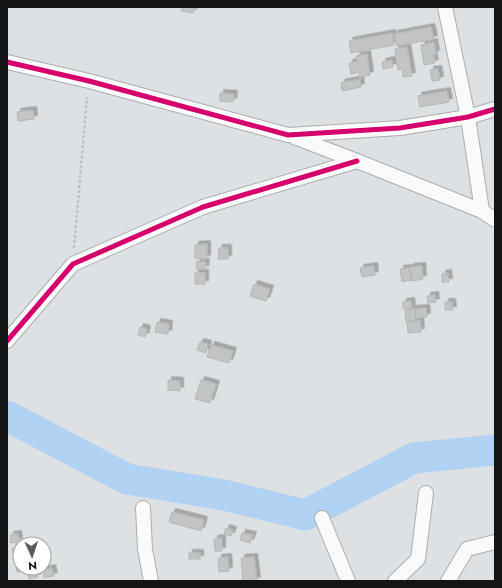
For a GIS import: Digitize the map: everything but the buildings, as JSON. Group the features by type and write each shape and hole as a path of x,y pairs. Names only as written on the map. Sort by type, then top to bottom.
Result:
{"street":[{"path":"445,7 468,117 482,211"},
{"path":"7,62 89,81 288,135 482,211 495,220"},
{"path":"288,135 400,128 468,117 495,109"},
{"path":"7,341 73,264 203,207 357,161"},
{"path":"395,581 418,559 426,493"},
{"path":"143,508 145,549 151,581"},
{"path":"322,518 348,581"},
{"path":"448,581 467,549 495,542"}],"path":[{"path":"73,264 89,81"}],"waterway":[{"path":"7,416 127,479 224,495 305,515 414,458 495,450"}],"cycle path":[{"path":"7,62 89,81 288,135 400,128 468,117 495,109"},
{"path":"7,341 73,264 203,207 357,161"}]}
